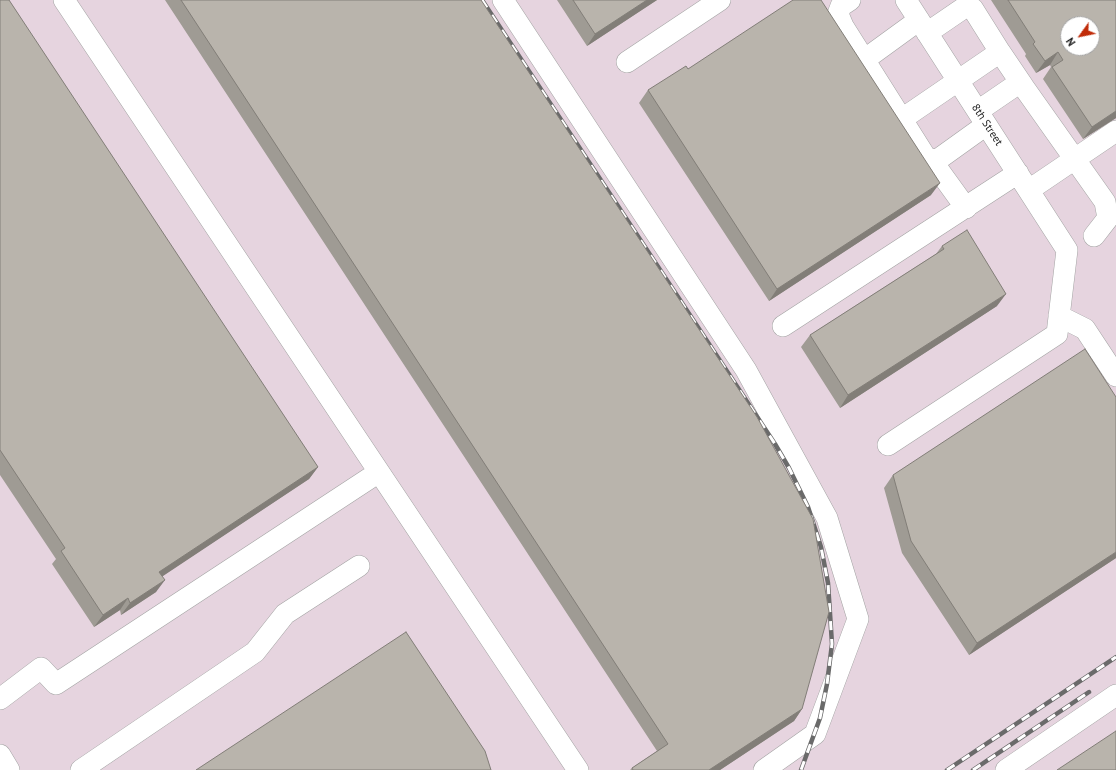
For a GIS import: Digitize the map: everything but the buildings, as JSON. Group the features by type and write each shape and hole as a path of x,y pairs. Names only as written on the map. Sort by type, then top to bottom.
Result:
{"street":[{"path":"64,0 578,770"},
{"path":"503,0 746,370 826,518 858,619 815,734 764,770"},
{"path":"626,62 720,0"},
{"path":"850,0 841,6 838,14 864,60 925,156 932,161 966,208"},
{"name":"8th Street","path":"907,0 1067,250"},
{"path":"864,60 923,27 968,5 973,9 1023,86 1105,202 1108,218 1094,236"},
{"path":"902,119 1000,52"},
{"path":"932,161 940,158 1016,85 1023,86"},
{"path":"783,326 966,208 1075,158 1116,130"},
{"path":"888,445 1057,334 1067,250 1116,226"},
{"path":"1059,316 1085,329 1116,376"},
{"path":"0,700 41,668 56,684 379,472"},
{"path":"81,770 255,652 285,614 359,566"},
{"path":"1006,770 1116,695"},
{"path":"0,755 9,770"}],"shaded area":[{"path":"0,0 1116,0 1116,770 0,770"}],"railway":[{"path":"482,0 775,444 789,468 808,507 821,547 828,583 832,644 827,684 820,718 801,770"},
{"path":"947,770 1116,657"},
{"path":"973,770 1089,692"}]}
